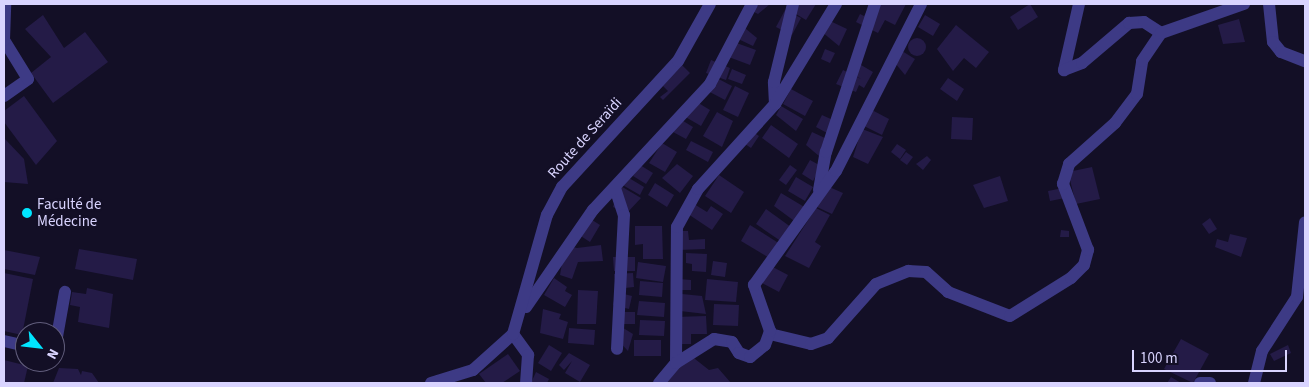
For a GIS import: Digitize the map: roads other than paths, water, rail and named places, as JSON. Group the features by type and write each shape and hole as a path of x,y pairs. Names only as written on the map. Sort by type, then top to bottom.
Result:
{"street":[{"path":"4,96 28,79 4,40 5,4"},
{"name":"Route de Seraïdi","path":"431,383 488,360 512,334 522,312 541,234 562,187 678,61 710,4"},
{"path":"743,4 744,20"},
{"path":"522,312 593,210 710,84 752,4"},
{"path":"775,104 774,82 793,4"},
{"path":"676,363 677,227 698,189 775,104 836,4"},
{"path":"819,191 826,152 875,4"},
{"path":"770,334 754,285 763,267 799,228 819,191 836,171 920,4"},
{"path":"1079,4 1064,70 1082,63 1129,23 1144,22 1161,33"},
{"path":"1199,18 1211,4"},
{"path":"770,334 811,344 828,338 876,284 908,271 926,272 948,292 1010,316 1071,278 1084,265 1088,250 1063,184 1064,173 1137,94 1142,61 1161,33 1199,18 1244,4"},
{"path":"1268,4 1273,42 1281,52 1305,61"},
{"path":"615,188 624,215 617,349"},
{"path":"1254,383 1262,351 1298,297 1305,222"},
{"path":"60,322 65,292"},
{"path":"512,334 528,355 526,383"},
{"path":"659,383 676,363 714,339 729,341 739,353 754,357 770,334"},
{"path":"1200,383 1210,383"}],"place":[{"name":"Faculté de Médecine","path":"27,213"}]}
